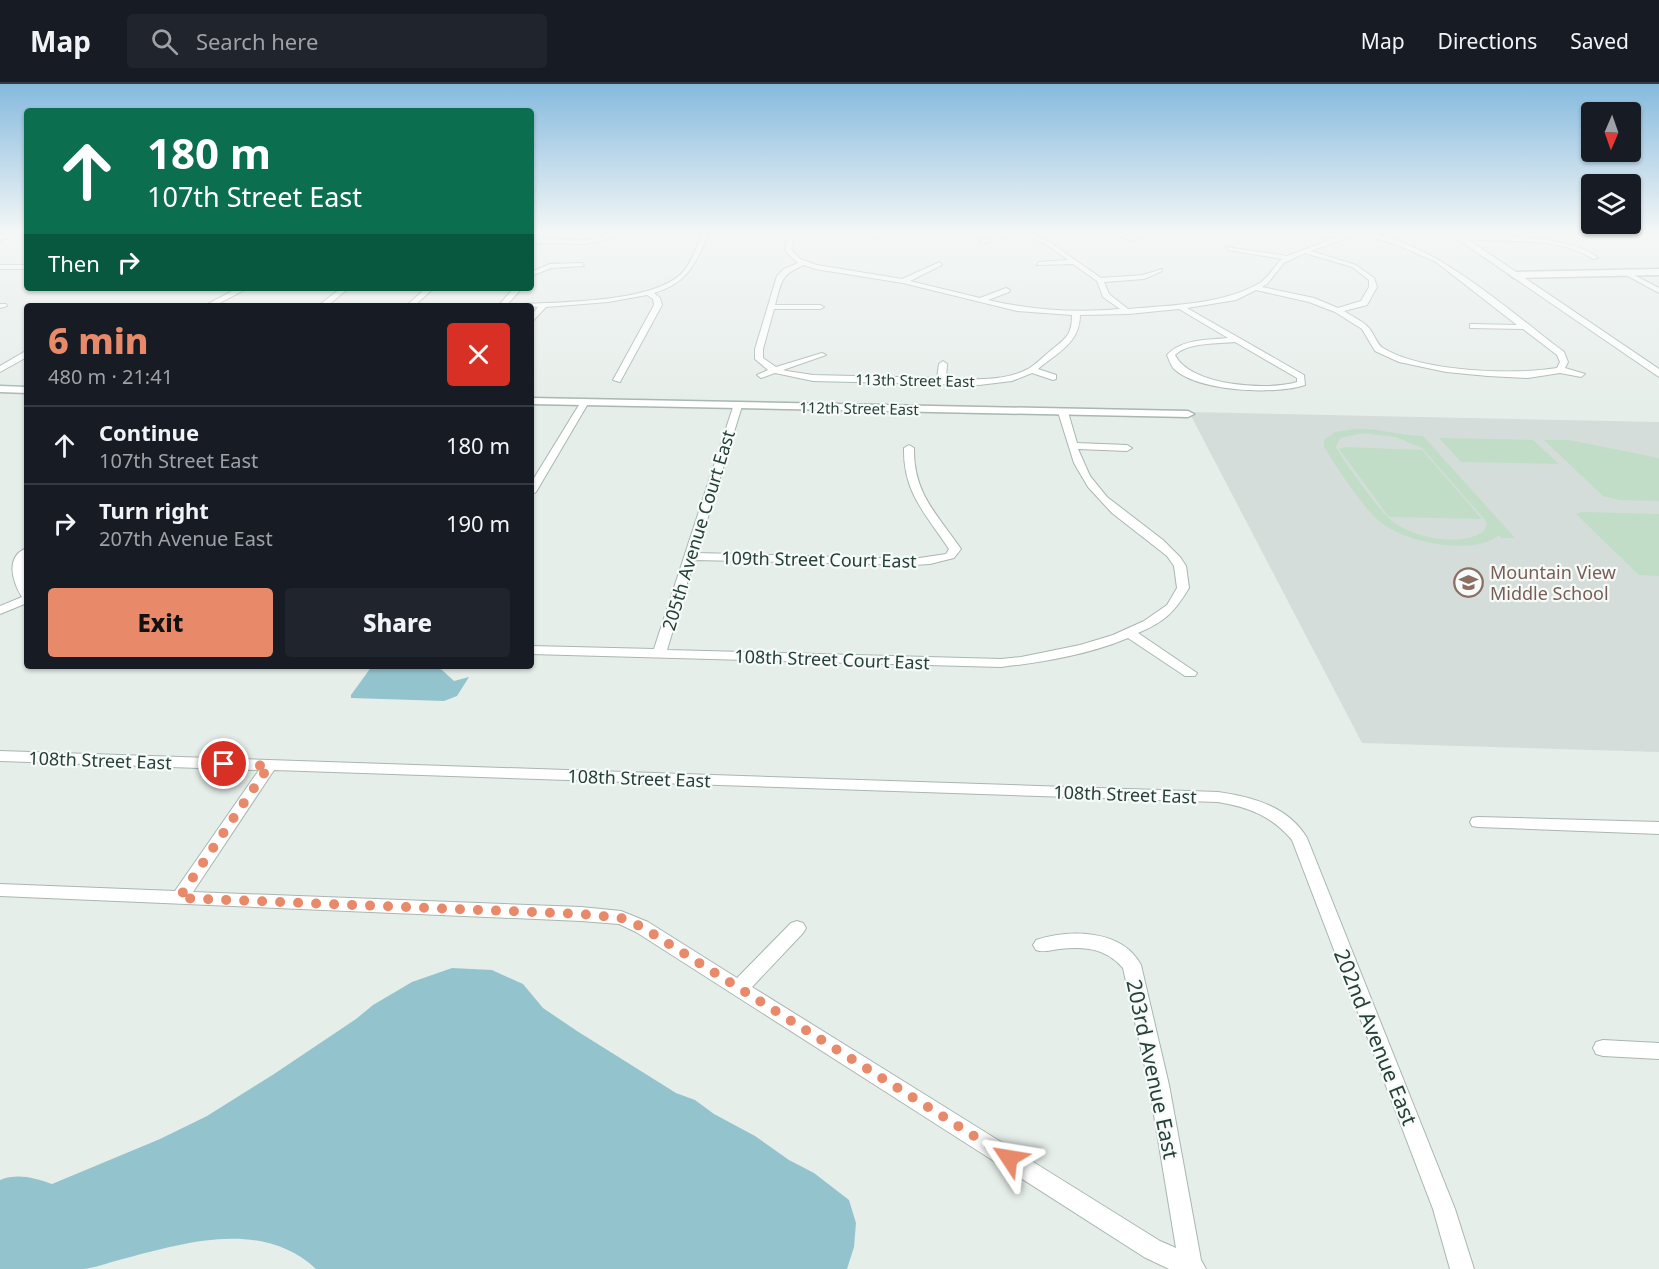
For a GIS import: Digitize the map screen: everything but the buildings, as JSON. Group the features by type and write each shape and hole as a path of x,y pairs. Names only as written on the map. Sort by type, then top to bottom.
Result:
{"main road":[{"path":"1535,289 1659,374"}],"street":[{"path":"534,305 615,299 655,289"},
{"path":"776,289 760,345 759,359 776,370"},
{"path":"935,289 979,301 1029,310 1076,314 1181,307 1233,298 1255,289"},
{"path":"1104,289 1106,295 1128,312"},
{"path":"1264,289 1338,310 1365,328 1374,345 1383,352 1430,370 1534,375 1560,369 1581,374"},
{"path":"1338,310 1364,303 1372,289"},
{"path":"1476,289 1561,354 1564,362 1560,369"},
{"path":"979,301 1006,290"},
{"path":"214,303 238,291"},
{"path":"326,303 341,291"},
{"path":"413,303 427,291"},
{"path":"505,303 515,291"},
{"path":"617,380 658,306 656,298 648,292"},
{"path":"534,317 544,305"},
{"path":"771,307 820,308"},
{"path":"1181,307 1237,339 1296,373 1303,379 1300,385 1266,387 1218,383 1188,375 1178,369 1171,360 1171,355 1180,348 1237,339"},
{"path":"1032,370 1070,339 1076,328 1076,314"},
{"path":"1473,326 1526,327"},
{"path":"0,369 24,356"},
{"path":"761,375 822,356"},
{"path":"941,381 943,364"},
{"name":"113th Street East","path":"776,370 813,378 941,381 997,380 1032,370"},
{"path":"1032,370 1053,377"},
{"path":"0,389 24,390"},
{"name":"112th Street East","path":"534,401 1188,414"},
{"path":"534,487 585,402"},
{"name":"205th Avenue Court East","path":"659,654 737,406"},
{"path":"1063,412 1072,446 1087,481 1097,494 1168,549 1180,566 1184,584 1174,606 1149,625 1129,633"},
{"path":"1072,446 1127,448"},
{"name":"109th Street Court East","path":"690,556 913,562 947,557 954,553 955,549 912,487 908,470 909,448"},
{"path":"24,555 16,571 18,582 24,592"},
{"path":"0,610 24,598"},
{"path":"1129,633 1190,674"},
{"name":"108th Street Court East","path":"534,650 1002,663 1058,655 1129,633"},
{"name":"108th Street East","path":"0,756 1218,798 1253,804 1276,815"},
{"path":"179,898 269,766"},
{"name":"202nd Avenue East","path":"1276,815 1289,824 1299,838 1444,1209 1462,1269"},
{"path":"1478,822 1659,828"},
{"path":"0,890 581,914 621,918 642,927 740,987 1152,1249 1192,1269"},
{"path":"740,987 797,928"},
{"name":"203rd Avenue East","path":"1042,945 1078,939 1115,950 1128,958 1132,965 1159,1085 1192,1269"},
{"path":"1603,1048 1659,1051"}],"shaded area":[{"name":"Mountain View Middle School","path":"1189,412 1659,422 1659,752 1362,743"}],"green space":[{"path":"1364,429 1423,436 1515,538 1501,538 1499,535 1487,542 1455,546 1420,540 1389,528 1365,506 1324,446 1324,440 1335,432","holes":["1363,433 1396,437 1422,448 1486,521 1487,525 1483,532 1473,537 1449,540 1423,536 1400,526 1378,506 1336,447 1340,438"]},
{"path":"1439,438 1533,440 1559,464 1461,462"},
{"path":"1544,440 1569,440 1659,458 1659,501 1619,500 1603,496"},
{"path":"1345,447 1422,450 1482,519 1389,517 1339,449"},
{"path":"1582,512 1659,514 1659,576 1639,575 1576,514"}],"water":[{"path":"370,669 440,669 454,681 469,677 457,696 444,701 351,698"},
{"path":"452,968 492,970 523,984 543,1008 577,1031 676,1093 695,1100 714,1114 755,1136 789,1160 814,1173 849,1200 856,1223 854,1247 847,1269 316,1269 294,1253 271,1244 246,1239 221,1239 169,1247 83,1269 0,1269 0,1180 20,1177 52,1184 160,1139 207,1116 274,1074 373,1005 412,982"}],"place":[{"name":"Mountain View Middle School","path":"1469,582"}],"route":[{"path":"224,764 269,766 179,898 581,914 632,921 1009,1158"}]}
